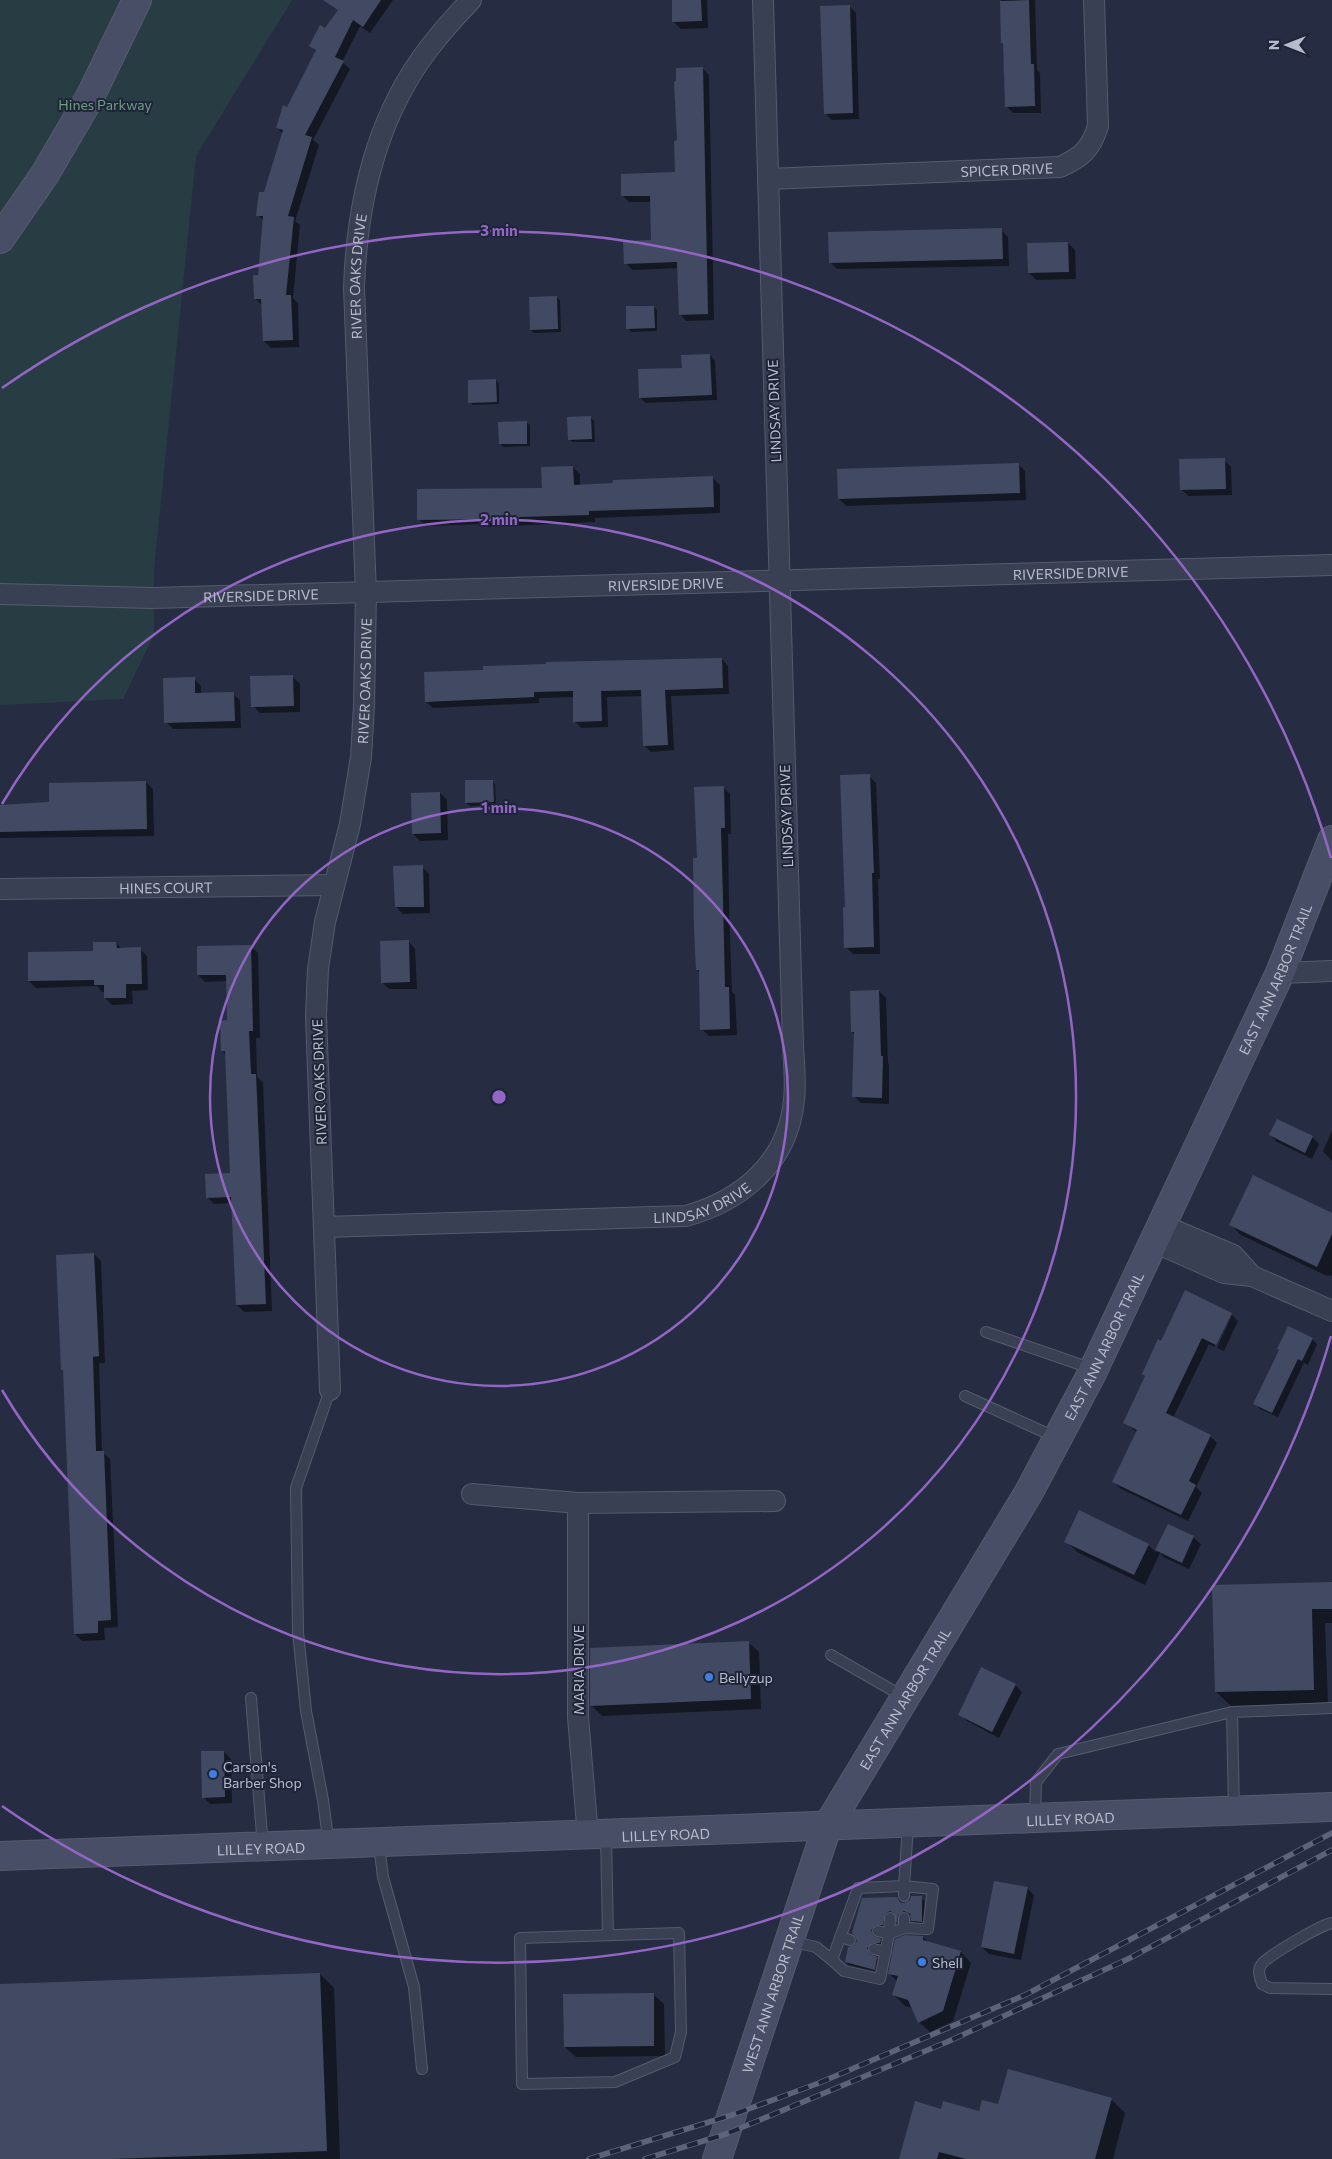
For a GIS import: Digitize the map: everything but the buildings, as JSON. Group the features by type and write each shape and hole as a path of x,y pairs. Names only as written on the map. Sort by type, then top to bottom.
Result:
{"street":[{"path":"0,239 45,174 90,96 137,0"},
{"name":"RIVER OAKS DRIVE","path":"330,1390 316,1016 318,969 325,922 350,824 360,757 364,706 366,593 354,288 356,244 362,200 379,142 389,117 407,82 437,38 471,0"},
{"name":"LINDSAY DRIVE","path":"324,1227 686,1216 709,1210 730,1199 750,1185 769,1165 781,1145 790,1123 794,1100 763,0"},
{"name":"SPICER DRIVE","path":"768,178 1060,167 1076,160 1094,139 1098,126 1094,0"},
{"name":"RIVERSIDE DRIVE","path":"0,594 152,598 1332,565"},
{"name":"EAST ANN ARBOR TRAIL","path":"827,1827 1029,1492 1094,1369 1280,973 1332,840"},
{"name":"HINES COURT","path":"0,889 334,885"},
{"path":"1280,973 1332,971"},
{"path":"1158,1234 1233,1255 1252,1276 1332,1311"},
{"path":"472,1494 578,1503 775,1501"},
{"name":"MARIA DRIVE","path":"578,1503 578,1717 597,1836"},
{"name":"LILLEY ROAD","path":"0,1856 329,1846 827,1827 908,1826 1332,1807"},
{"name":"WEST ANN ARBOR TRAIL","path":"717,2159 827,1827"}],"lane":[{"path":"986,1332 1094,1369"},
{"path":"329,1846 323,1800 306,1711 298,1632 296,1488 330,1390"},
{"path":"965,1396 1058,1438"},
{"path":"831,1655 904,1698"},
{"path":"252,1698 263,1848"},
{"path":"1035,1820 1036,1782 1058,1754 1232,1712 1332,1708"},
{"path":"1232,1712 1234,1811"},
{"path":"904,1891 908,1826"},
{"path":"597,1836 608,1935"},
{"path":"378,1844 383,1877 414,1986 422,2069"},
{"path":"832,1960 840,1937 850,1923 858,1888 890,1891 932,1889 928,1929 904,1923 889,1934"},
{"path":"788,1941 816,1947 844,1971 880,1978 886,1952 890,1918"},
{"path":"1331,1923 1319,1926 1261,1965 1259,1974 1262,1984 1270,1988 1332,1989"},
{"path":"878,1931 889,1934"},
{"path":"679,1933 681,2032 675,2057 615,2082 522,2084 520,1938 608,1935 679,1933"},
{"path":"840,1937 850,1940"},
{"path":"874,1948 886,1952"}],"green space":[{"name":"Hines Parkway","path":"0,0 292,0 196,156 154,569 154,635 123,699 0,705"}],"railway":[{"path":"589,2159 732,2115 819,2083 1025,1995 1332,1833"},
{"path":"645,2159 726,2134 947,2042 1128,1959 1332,1850"}],"place":[{"name":"Bellyzup","path":"709,1677"},
{"name":"Carson's Barber Shop","path":"213,1774"},
{"name":"Shell","path":"922,1962"}]}
